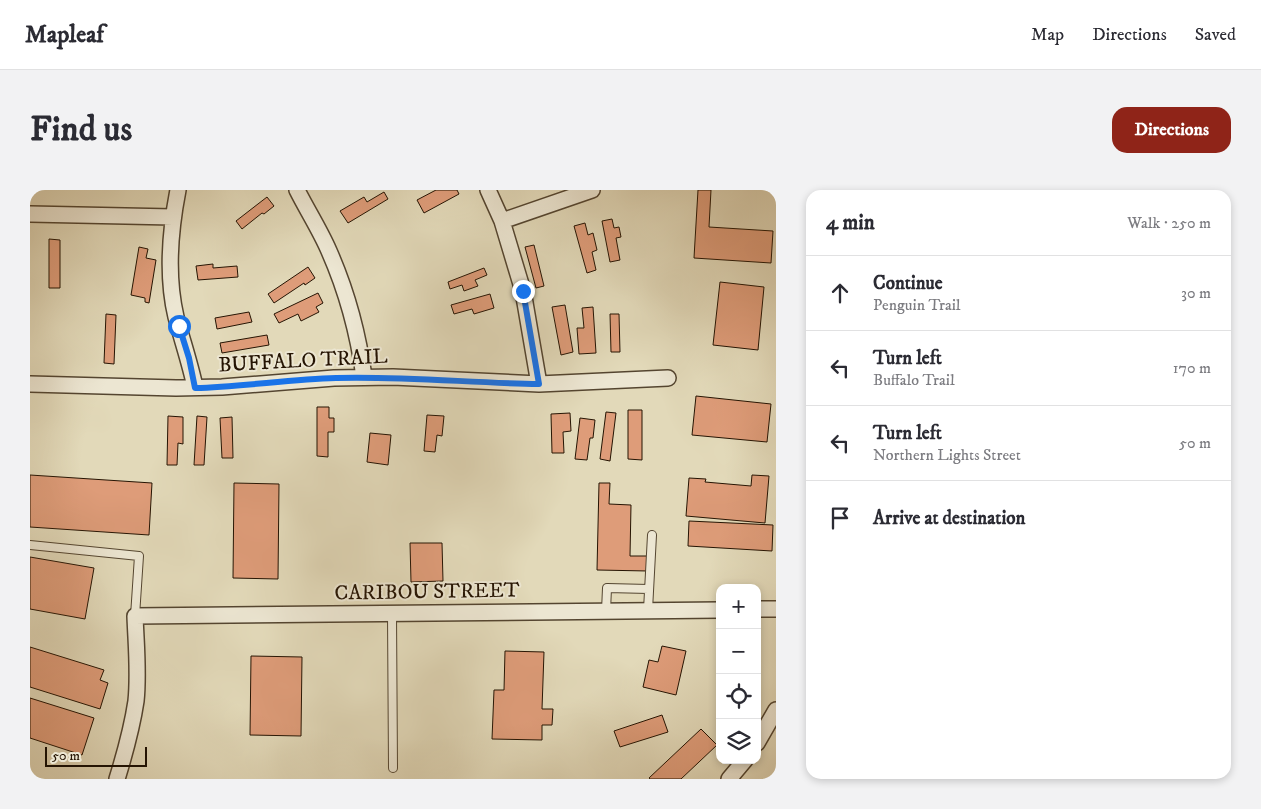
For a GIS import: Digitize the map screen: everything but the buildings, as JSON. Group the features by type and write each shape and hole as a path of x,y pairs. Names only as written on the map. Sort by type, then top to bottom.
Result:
{"street":[{"path":"178,190 170,245 172,289 176,316 189,358 195,388"},
{"path":"297,190 329,250 342,284 358,337 364,378"},
{"path":"488,190 502,221 523,291 539,384"},
{"path":"502,221 592,190"},
{"path":"30,214 173,217"},
{"name":"BUFFALO TRAIL","path":"30,384 195,388 334,378 393,377 539,384 668,378"},
{"path":"761,609 776,609"},
{"name":"CARIBOU STREET","path":"135,616 716,610"},
{"path":"117,779 127,745 136,700 135,616"},
{"path":"761,736 776,710"},
{"path":"729,779 742,764"}],"lane":[{"path":"648,610 652,535"},
{"path":"30,544 139,556 135,616"},
{"path":"606,611 606,588 649,589"},
{"path":"392,614 393,768"}],"route":[{"path":"179,326 189,358 195,388 334,378 393,377 539,384 523,291"}]}
